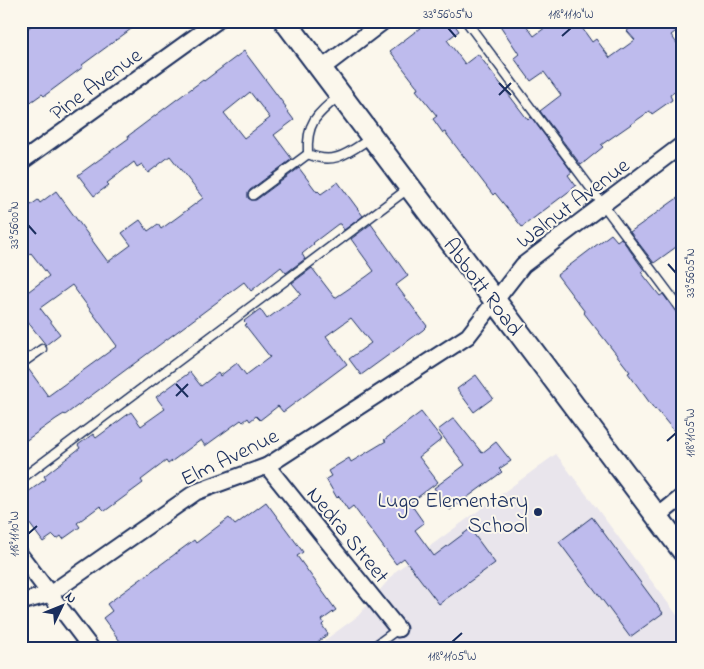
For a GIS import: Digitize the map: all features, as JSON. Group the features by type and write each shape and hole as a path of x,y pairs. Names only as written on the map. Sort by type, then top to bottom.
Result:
{"street":[{"name":"Pine Avenue","path":"21,162 217,21"},
{"name":"Abbott Road","path":"285,21 683,551"},
{"path":"321,68 384,21"},
{"name":"Walnut Avenue","path":"494,300 523,265 683,144"},
{"name":"Elm Avenue","path":"21,602 50,594 196,492 267,466 468,336 494,300"},
{"name":"Nedra Street","path":"267,466 398,629"},
{"path":"657,517 683,496"},
{"path":"21,556 91,648"}],"lane":[{"path":"466,21 683,312"},
{"path":"308,154 308,132 313,122 340,95"},
{"path":"308,154 326,160 335,158 346,154 372,137"},
{"path":"253,195 308,154"},
{"path":"21,479 410,187"},
{"path":"21,364 42,349"},
{"path":"372,648 398,629"}],"shaded area":[{"name":"Lugo Elementary School","path":"556,454 683,623 683,648 314,648 358,616 396,571"}],"building":[{"path":"37,21 142,21 82,65 83,67 44,96 42,94 21,109 21,34"},
{"path":"429,21 452,21 459,31 447,40 465,64 478,54 528,120 531,117 572,172 568,175 576,186 522,227 495,193 493,195 445,132 443,133 433,119 437,116 416,90 418,89 416,85 390,51"},
{"path":"497,21 523,21 534,36 554,21 577,21 592,42 596,39 610,58 635,40 627,31 640,21 683,21 683,26 671,35 683,52 683,86 670,95 672,100 652,114 650,111 601,145 603,147 581,165 540,111 561,95 544,72 531,81 514,58 519,54"},
{"path":"244,51 294,120 274,135 292,159 250,190 248,198 256,200 299,168 317,192 321,194 338,182 363,216 344,230 338,224 313,243 302,254 305,259 286,273 281,267 251,291 244,282 65,415 56,419 21,444 21,370 27,367 48,396 117,346 72,285 40,308 60,334 46,345 27,321 21,311 21,297 49,276 31,253 21,261 21,212 38,200 40,203 56,191 108,262 131,245 122,233 140,220 148,231 158,224 161,229 203,198 170,156 148,173 142,164 137,167 134,162 94,196 78,175 129,138 128,136 176,100","holes":["250,92 270,118 244,138 224,113"]},
{"path":"683,194 683,242 654,263 630,232"},
{"path":"371,224 408,276 396,285 427,326 423,330 361,375 349,359 371,343 351,318 326,336 347,364 283,412 278,406 260,420 256,416 250,421 248,418 243,422 241,420 205,446 201,440 168,464 166,461 141,480 143,483 105,511 100,506 77,523 80,527 63,539 61,536 57,539 53,535 43,542 21,512 21,497 46,479 44,476 80,448 78,445 93,434 96,438 131,412 141,426 165,409 156,397 190,372 201,386 218,373 220,376 237,363 246,375 270,357 245,325 247,324 244,321 260,309 267,319 301,294 292,283 312,268 335,298 374,271 351,239"},
{"path":"611,234 617,241 621,238 644,270 641,272 660,296 663,294 678,315 683,318 683,442 655,410 628,373 630,372 557,275"},
{"path":"476,375 493,398 474,412 457,389"},
{"path":"421,412 442,439 419,457 438,482 410,503 424,523 415,530 434,556 470,529 495,563 439,604 404,558 396,564 353,506 348,510 339,496 337,498 326,479 331,476 328,471 349,458 351,462 386,441 384,440"},
{"path":"454,418 482,453 496,442 511,461 499,469 502,472 450,510 434,488 465,465 438,430"},
{"path":"266,502 303,552 297,556 336,610 322,620 324,623 322,625 328,634 310,648 125,648 103,618 112,611 107,604 194,540 196,543 229,518 235,525"},
{"path":"592,517 663,613 630,637 559,542"}],"place":[{"name":"Lugo Elementary School","path":"538,512"}]}
